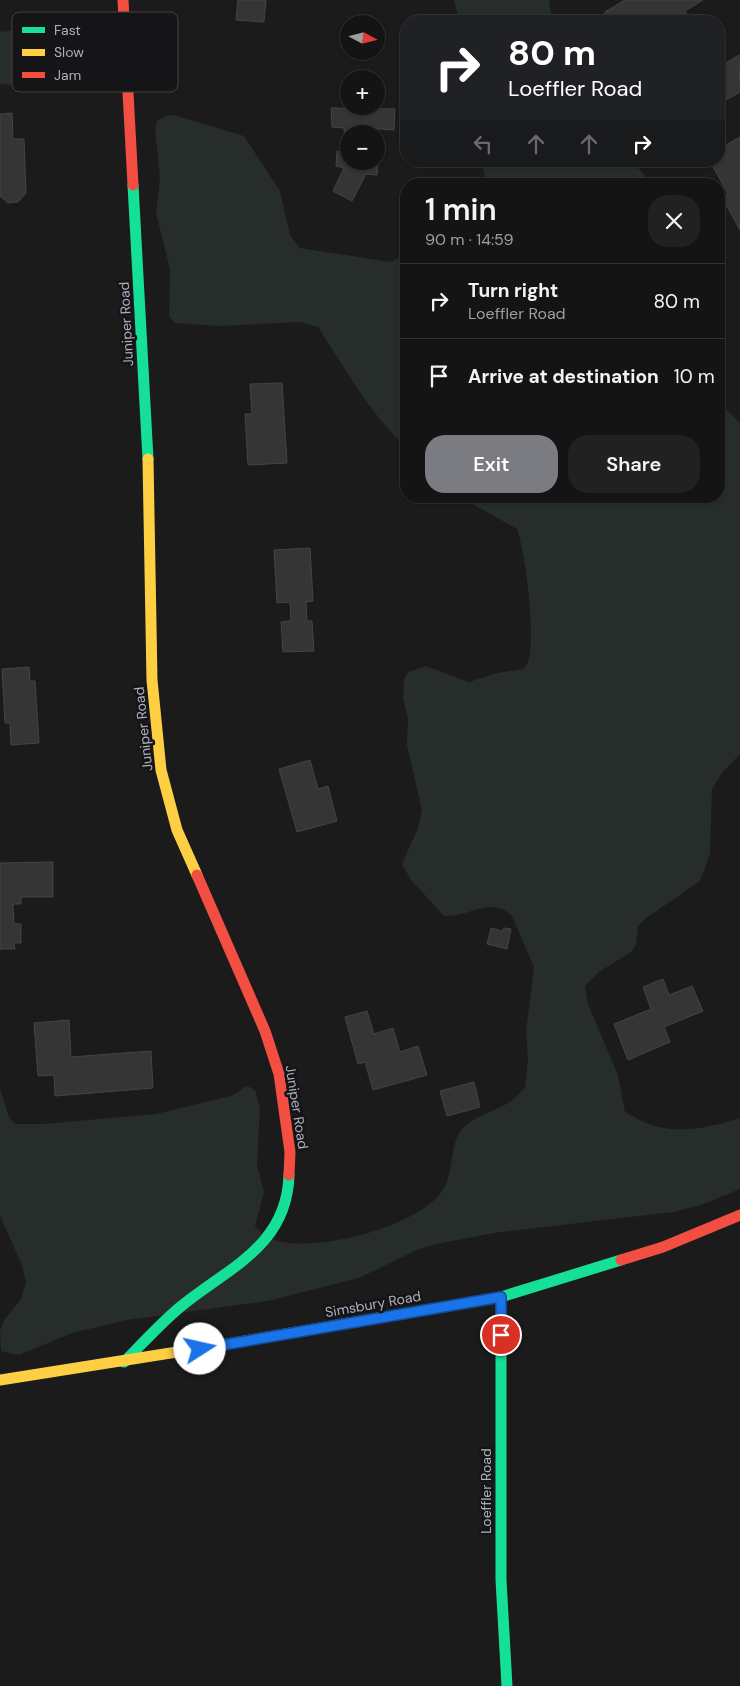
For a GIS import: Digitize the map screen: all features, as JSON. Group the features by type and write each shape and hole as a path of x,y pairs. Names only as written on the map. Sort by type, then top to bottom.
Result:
{"street":[{"name":"Juniper Road","path":"124,1362 179,1308 244,1261 266,1240 284,1209 290,1181 290,1152 279,1074 265,1031 176,830 161,770 152,680 149,478 128,92"},
{"name":"Simsbury Road","path":"0,1380 124,1362 501,1297 664,1247 740,1215"},
{"name":"Loeffler Road","path":"501,1297 501,1580 507,1686"}],"shaded area":[{"path":"454,0 549,0 551,15 458,15"},
{"path":"12,31 12,85 0,84 0,32"},
{"path":"174,115 244,136 280,191 290,235 300,248 391,262 400,257 400,441 369,405 318,327 300,322 218,326 175,323 169,316 170,269 156,213 160,177 155,130 157,121 165,116"},
{"path":"483,167 638,167 646,178 485,178"},
{"path":"725,404 727,410 740,423 740,754 722,773 712,789 710,854 700,881 645,919 638,926 636,944 631,952 599,972 585,986 588,1004 618,1075 625,1112 649,1124 671,1129 707,1127 740,1118 740,1189 701,1205 673,1212 494,1233 437,1244 419,1249 359,1278 268,1301 127,1320 72,1333 19,1355 1,1351 0,1331 4,1320 21,1299 26,1282 22,1265 0,1216 0,1089 9,1117 15,1124 43,1124 156,1114 231,1096 247,1086 255,1090 260,1108 257,1165 264,1192 255,1226 269,1238 287,1243 310,1243 336,1240 390,1226 413,1215 432,1202 444,1188 447,1181 456,1141 464,1127 474,1119 511,1101 525,1088 528,1060 526,1032 534,967 512,916 504,910 487,907 453,916 444,916 411,880 402,864 418,828 422,810 407,745 408,718 403,698 404,680 408,672 426,666 469,682 497,673 523,669 529,659 531,631 524,557 517,529 471,503 725,503"}],"building":[{"path":"238,0 266,0 264,22 236,20"},
{"path":"625,0 703,0 685,11 688,15 605,15 605,12"},
{"path":"739,55 740,92 725,101 725,63"},
{"path":"331,108 340,108 340,115 385,115 385,109 395,109 394,130 385,129 385,125 340,125 340,128 332,127"},
{"path":"12,113 13,139 24,139 26,193 18,202 8,203 0,196 0,114"},
{"path":"740,137 740,230 725,202 725,196 728,194 725,188 725,178 719,178 713,167 725,167 725,146"},
{"path":"337,151 340,151 340,167 336,166"},
{"path":"343,170 377,170 377,175 366,174 352,201 333,191"},
{"path":"282,383 287,463 248,465 245,414 252,414 250,384"},
{"path":"310,548 313,601 306,602 307,621 312,621 314,651 283,652 281,622 291,621 290,602 277,603 274,550"},
{"path":"29,667 30,681 35,681 39,743 11,745 10,723 5,723 2,669"},
{"path":"310,760 318,789 328,786 337,821 297,832 279,769"},
{"path":"53,862 53,897 21,897 21,904 13,904 14,924 21,924 21,943 14,943 15,949 0,949 0,863"},
{"path":"491,928 502,931 504,928 511,929 507,949 487,944"},
{"path":"663,979 669,995 692,986 703,1011 664,1027 670,1042 628,1060 614,1024 651,1009 643,987"},
{"path":"367,1011 374,1034 393,1028 400,1052 418,1046 427,1075 373,1090 365,1062 358,1064 345,1017"},
{"path":"69,1020 71,1057 151,1051 153,1088 55,1096 54,1075 38,1076 34,1023"},
{"path":"474,1082 480,1107 447,1116 440,1091"}],"traffic: fast":[{"path":"133,185 148,459"},
{"path":"124,1362 179,1308 251,1254 266,1238 278,1221 286,1200 289,1175"},
{"path":"221,1345 501,1297 621,1260"},
{"path":"501,1297 501,1580 507,1686"}],"traffic: slow":[{"path":"148,459 152,680 161,770 177,830 197,875"},
{"path":"0,1380 221,1345"}],"traffic: jam":[{"path":"123,0 124,12"},
{"path":"128,92 133,185"},
{"path":"197,875 265,1031 279,1074 290,1152 289,1175"},
{"path":"621,1260 663,1247 740,1215"}],"route":[{"path":"200,1349 501,1297 501,1335"}]}
